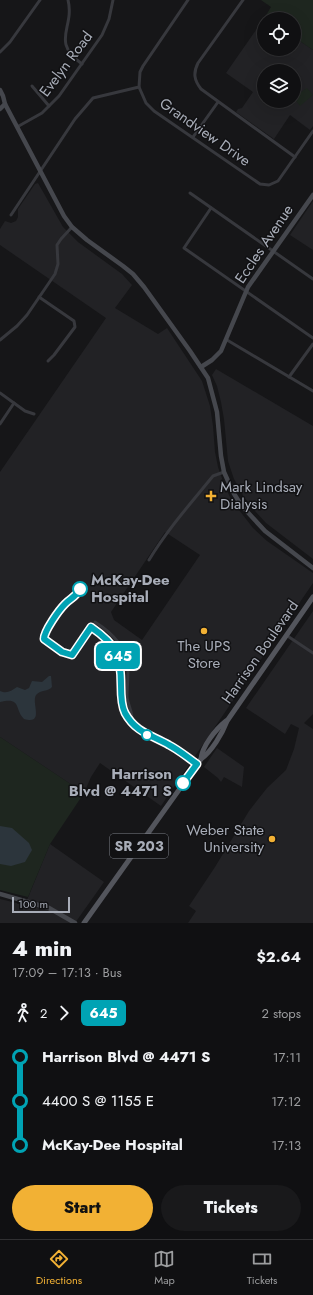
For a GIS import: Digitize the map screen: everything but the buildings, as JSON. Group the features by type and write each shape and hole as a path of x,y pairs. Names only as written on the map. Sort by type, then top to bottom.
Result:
{"main road":[{"path":"0,90 5,104 57,204 72,227 132,274 153,299 208,378 217,412 224,472 241,505 265,531 313,568"},
{"path":"0,100 5,104"},
{"path":"0,109 5,104"},
{"name":"Eccles Avenue","path":"200,367 208,364 224,347 246,291 313,195"},
{"name":"Harrison Boulevard","path":"84,923 201,759 201,752 219,726 227,721 313,597"},
{"path":"0,894 49,908 75,923"}],"street":[{"path":"0,52 10,42 40,0"},
{"path":"68,0 69,10 65,44 71,54 82,64"},
{"name":"Evelyn Road","path":"17,127 32,120 59,96 102,35 109,18 113,0"},
{"path":"11,215 75,119 93,98 139,87 142,66 188,0"},
{"path":"242,0 198,63 194,72 194,77 200,89 295,157 313,131"},
{"path":"32,86 49,106"},
{"name":"Grandview Drive","path":"139,87 150,107 256,182 269,185 280,178 295,157"},
{"path":"193,138 218,102"},
{"path":"190,193 313,279"},
{"path":"212,208 184,248 313,338"},
{"path":"0,340 17,326 27,315 55,274 58,264 57,245 60,239 72,227"},
{"path":"39,297 74,321 75,324 75,327 48,361"},
{"path":"0,333 4,336"},
{"path":"227,340 313,391"},
{"path":"289,377 313,344"},
{"path":"0,393 25,411 34,414"},
{"path":"0,424 14,403"},
{"path":"149,560 168,531 213,476 224,472"},
{"path":"95,622 114,637 124,653 128,669 128,698 132,721"},
{"path":"91,627 107,638 116,652 121,670 122,706 126,714 141,732 171,746 197,764"},
{"path":"286,635 313,653"}],"shaded area":[{"path":"261,0 313,0 313,50 301,42 301,12 268,12 271,7"},
{"path":"257,28 257,56 301,56 301,42 313,50 313,126 310,130 290,115 274,139 236,112 238,109 242,108 253,92 226,73"},
{"path":"307,88 313,95 301,105 301,92"},
{"name":"McKay-Dee Hospital","path":"38,183 63,227 78,242 122,274 132,285 115,308 158,334 167,328 202,381 210,406 218,467 232,501 253,528 267,541 313,573 313,583 161,806 100,763 91,777 84,793 0,737 0,472 106,318 0,245 0,229 5,221 11,223 16,221 18,217 18,209 35,184","holes":["165,532 200,555 142,640 114,620 111,612"]},
{"path":"313,201 313,250 290,235"},
{"path":"216,369 313,426 313,559 266,523 244,497 234,479 228,461 221,402 217,386 212,375"},
{"name":"Weber State University","path":"313,611 313,714 304,723 313,729 313,923 188,923 196,911 189,906 249,811 267,788 286,770 294,749 299,728 291,724 285,734 246,708"},
{"path":"51,676 52,687 49,690 40,692 36,695 36,716 34,719 24,719 15,703 12,701 0,702 0,691 7,692 17,687 25,690 29,688 32,681 42,682"},
{"path":"0,737 84,793 50,844 28,897 0,890"},
{"path":"217,748 244,767 242,787 224,777 221,782 204,767"},
{"path":"0,826 12,828 29,843 32,850 25,862 11,866 0,864"},
{"path":"50,844 104,882 75,923 0,923 0,899 25,905"}],"bus line":[{"name":"645","path":"80,589 75,597 64,605 46,632 44,639 67,655 72,655 91,627 110,642 120,662 121,701 124,712 141,732 166,743 197,764 183,783"}],"place":[{"name":"Mark Lindsay Dialysis","path":"211,496"},
{"name":"McKay-Dee Hospital","path":"80,589"},
{"name":"The UPS Store","path":"204,631"},
{"name":"Harrison Blvd @ 4471 S","path":"183,783"},
{"name":"Weber State University","path":"272,839"}]}
